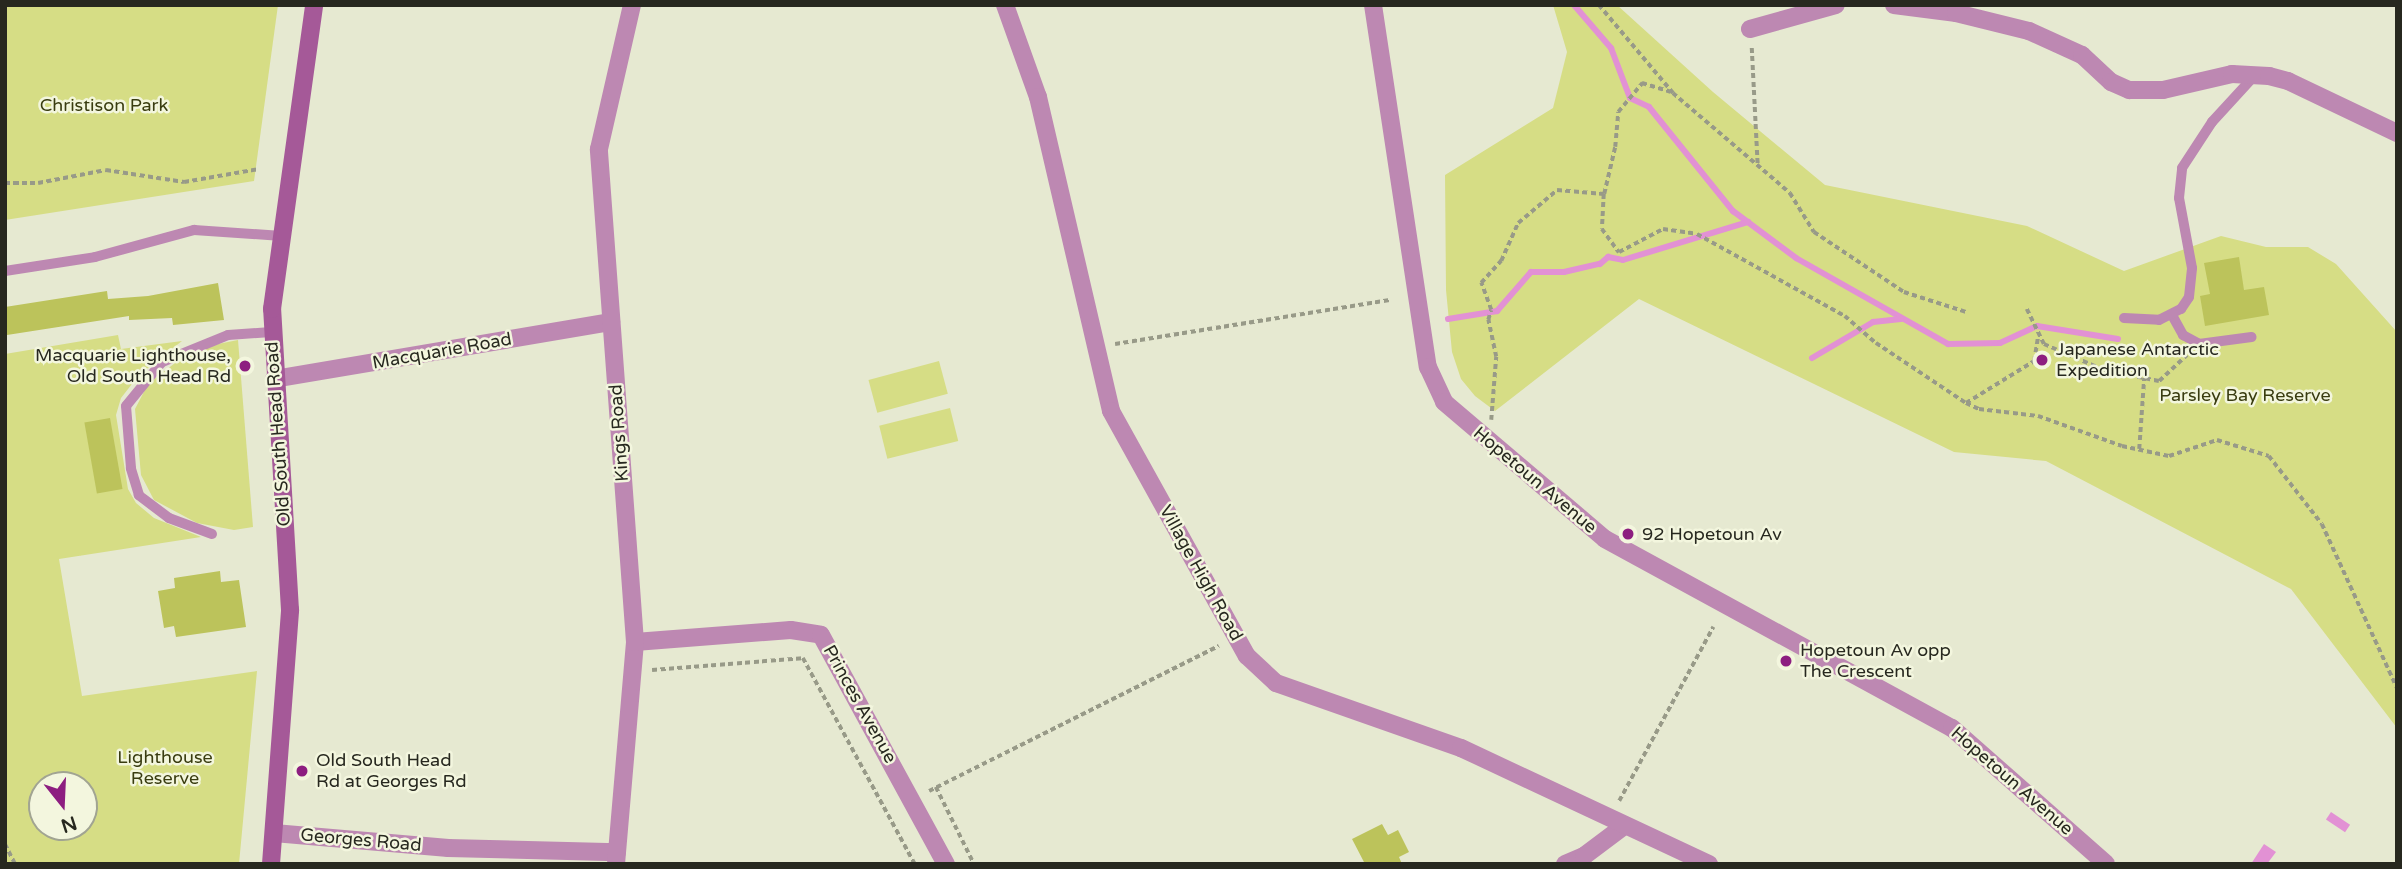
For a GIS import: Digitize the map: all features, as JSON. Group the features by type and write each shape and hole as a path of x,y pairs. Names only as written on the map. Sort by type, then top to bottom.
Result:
{"main road":[{"name":"Old South Head Road","path":"271,864 290,610 271,332 314,5"}],"street":[{"name":"Kings Road","path":"616,858 635,642 599,149 632,5"},
{"name":"Village High Road","path":"1005,5 1038,97 1111,411 1247,656 1276,683 1461,748 1709,864"},
{"name":"Hopetoun Avenue","path":"1373,5 1428,367 1444,402 1605,539 1952,728 2106,864"},
{"path":"1750,29 1836,5"},
{"path":"1894,5 1955,13 2029,30 2082,55 2111,82 2129,90 2163,90 2215,77 2255,75 2288,81 2397,133"},
{"name":"Macquarie Road","path":"274,379 611,322"},
{"name":"Princes Avenue","path":"635,642 790,630 821,635 946,864"},
{"path":"1565,864 1584,856 1617,823"},
{"name":"Georges Road","path":"274,833 448,848 616,858"}],"lane":[{"path":"2124,318 2159,320 2172,315 2189,297 2192,285 2179,198 2182,168 2212,122 2255,75"},
{"path":"5,271 95,257 194,230 282,236"},
{"path":"2172,315 2183,335 2199,344 2252,337"},
{"path":"212,534 169,518 139,495 131,468 126,407 144,379 162,362 228,335 271,332"}],"path":[{"path":"1599,5 1673,93 1790,193 1814,232 1871,274 1904,292 1966,312"},
{"path":"1750,29 1758,167"},
{"path":"1673,93 1642,83 1618,111 1615,147 1604,194 1602,229 1619,252 1663,229 1697,234 1705,241 1845,316 1876,343 1979,409 2038,416 2139,450 2169,456 2217,440 2269,456 2322,524 2397,688"},
{"path":"5,183 38,183 106,170 184,182 259,169"},
{"path":"1491,421 1496,405 1496,357 1488,320 1491,310 1481,283 1501,261 1518,223 1557,190 1604,194"},
{"path":"1096,347 1389,300"},
{"path":"1966,403 2034,361 2038,337 2027,309"},
{"path":"2038,337 2104,370 2159,381 2199,344"},
{"path":"2139,450 2144,378"},
{"path":"1617,823 1713,627"},
{"path":"912,799 1237,637"},
{"path":"648,670 803,658 915,864"},
{"path":"936,787 974,864"},
{"path":"5,844 15,864"}],"green space":[{"name":"Christison Park","path":"5,5 278,5 254,181 5,220"},
{"name":"Parsley Bay Reserve","path":"1553,5 1617,5 1713,92 1825,185 2027,226 2124,271 2221,236 2266,247 2308,247 2336,264 2397,332 2397,728 2291,589 2046,461 1954,452 1639,299 1495,411 1475,396 1461,379 1452,352 1446,290 1445,175 1553,108 1567,52"},
{"name":"Lighthouse Reserve","path":"118,335 121,349 182,341 139,375 121,398 116,415 128,489 136,503 154,518 201,537 59,559 82,696 257,671 239,864 5,864 5,354"},
{"path":"238,340 253,527 234,530 197,523 154,500 141,475 135,409 148,384 193,349"},
{"path":"939,361 948,394 877,413 868,380"},
{"path":"950,408 958,441 887,459 879,426"}],"shaded area":[{"path":"2331,812 2350,825 2345,832 2326,819"},
{"path":"2264,844 2276,852 2267,864 2251,864"}],"building":[{"path":"2239,257 2244,290 2264,287 2269,315 2205,326 2200,296 2210,294 2204,263"},
{"path":"218,283 224,320 173,325 172,318 129,320 129,316 7,335 5,307 107,291 108,299 148,296"},
{"path":"110,418 123,489 97,493 84,423"},
{"path":"220,571 221,582 239,580 246,627 176,637 174,626 164,628 158,591 175,588 174,578"},
{"path":"1382,824 1388,835 1398,830 1409,852 1399,857 1402,864 1365,864 1352,839"}],"waterway":[{"path":"1574,5 1611,48 1630,98 1649,107 1733,211 1796,258 1948,344 2000,343 2037,326 2118,339"},
{"path":"1448,319 1497,311 1531,272 1564,272 1600,264 1608,257 1623,260 1748,222"},
{"path":"1812,358 1873,322 1901,319"}],"place":[{"name":"Japanese Antarctic Expedition","path":"2042,360"},
{"name":"Macquarie Lighthouse, Old South Head Rd","path":"245,366"},
{"name":"92 Hopetoun Av","path":"1628,534"},
{"name":"Hopetoun Av opp The Crescent","path":"1786,661"},
{"name":"Old South Head Rd at Georges Rd","path":"302,771"}]}
